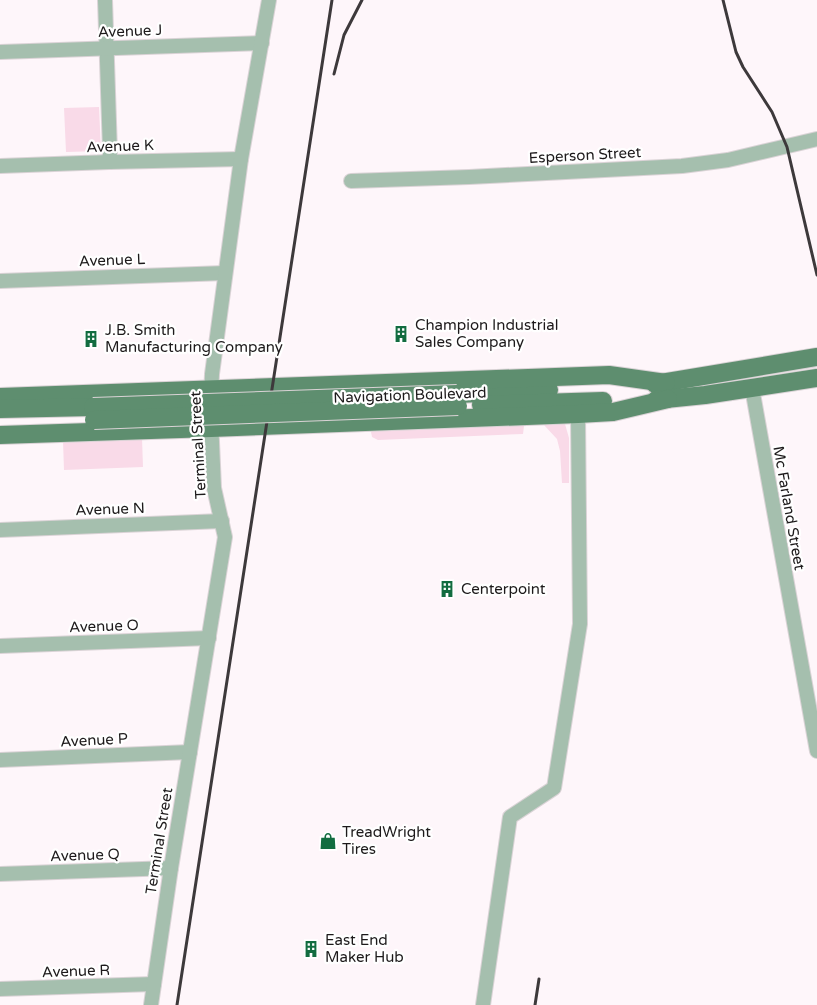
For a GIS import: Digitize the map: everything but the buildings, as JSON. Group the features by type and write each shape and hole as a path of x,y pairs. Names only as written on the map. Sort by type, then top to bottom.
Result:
{"main road":[{"name":"Navigation Boulevard","path":"667,391 743,370 817,357"},
{"path":"743,370 752,388"},
{"path":"0,396 609,375 667,391"},
{"name":"Navigation Boulevard","path":"0,423 94,413 752,388 817,378"},
{"path":"0,435 613,412 667,391"},
{"name":"Navigation Boulevard","path":"0,409 94,413"}],"street":[{"path":"105,0 109,162"},
{"name":"Terminal Street","path":"150,1005 225,537 214,488 211,389 241,159 269,0"},
{"name":"Avenue J","path":"0,52 262,43"},
{"name":"Esperson Street","path":"351,181 594,172 682,166 728,160 817,139"},
{"name":"Avenue K","path":"0,166 241,159"},
{"name":"Avenue L","path":"0,281 225,273"},
{"name":"Mc Farland Street","path":"752,388 817,751"},
{"path":"483,1005 510,817 554,788 580,624 578,414"},
{"name":"Avenue N","path":"0,530 222,521"},
{"name":"Avenue O","path":"0,646 209,638"},
{"name":"Avenue P","path":"0,760 190,752"},
{"name":"Avenue Q","path":"0,874 171,868"},
{"name":"Avenue R","path":"0,989 154,984"}],"shaded area":[{"path":"99,107 101,151 66,152 64,108"},
{"path":"521,423 524,426 523,434 378,440 372,437 371,432 374,427"},
{"path":"565,424 569,438 569,483 562,483 560,451 557,439 544,425"},
{"path":"142,438 143,467 64,470 63,441"}],"railway":[{"path":"177,1005 332,0"},
{"path":"334,74 344,35 362,0"},
{"path":"723,0 736,52 743,67 772,112 787,147 817,275"},
{"path":"535,1005 539,979"}],"place":[{"name":"Champion Industrial Sales Company","path":"401,334"},
{"name":"J.B. Smith Manufacturing Company","path":"91,339"},
{"name":"Centerpoint","path":"447,589"},
{"name":"TreadWright Tires","path":"328,841"},
{"name":"East End Maker Hub","path":"311,949"}]}
